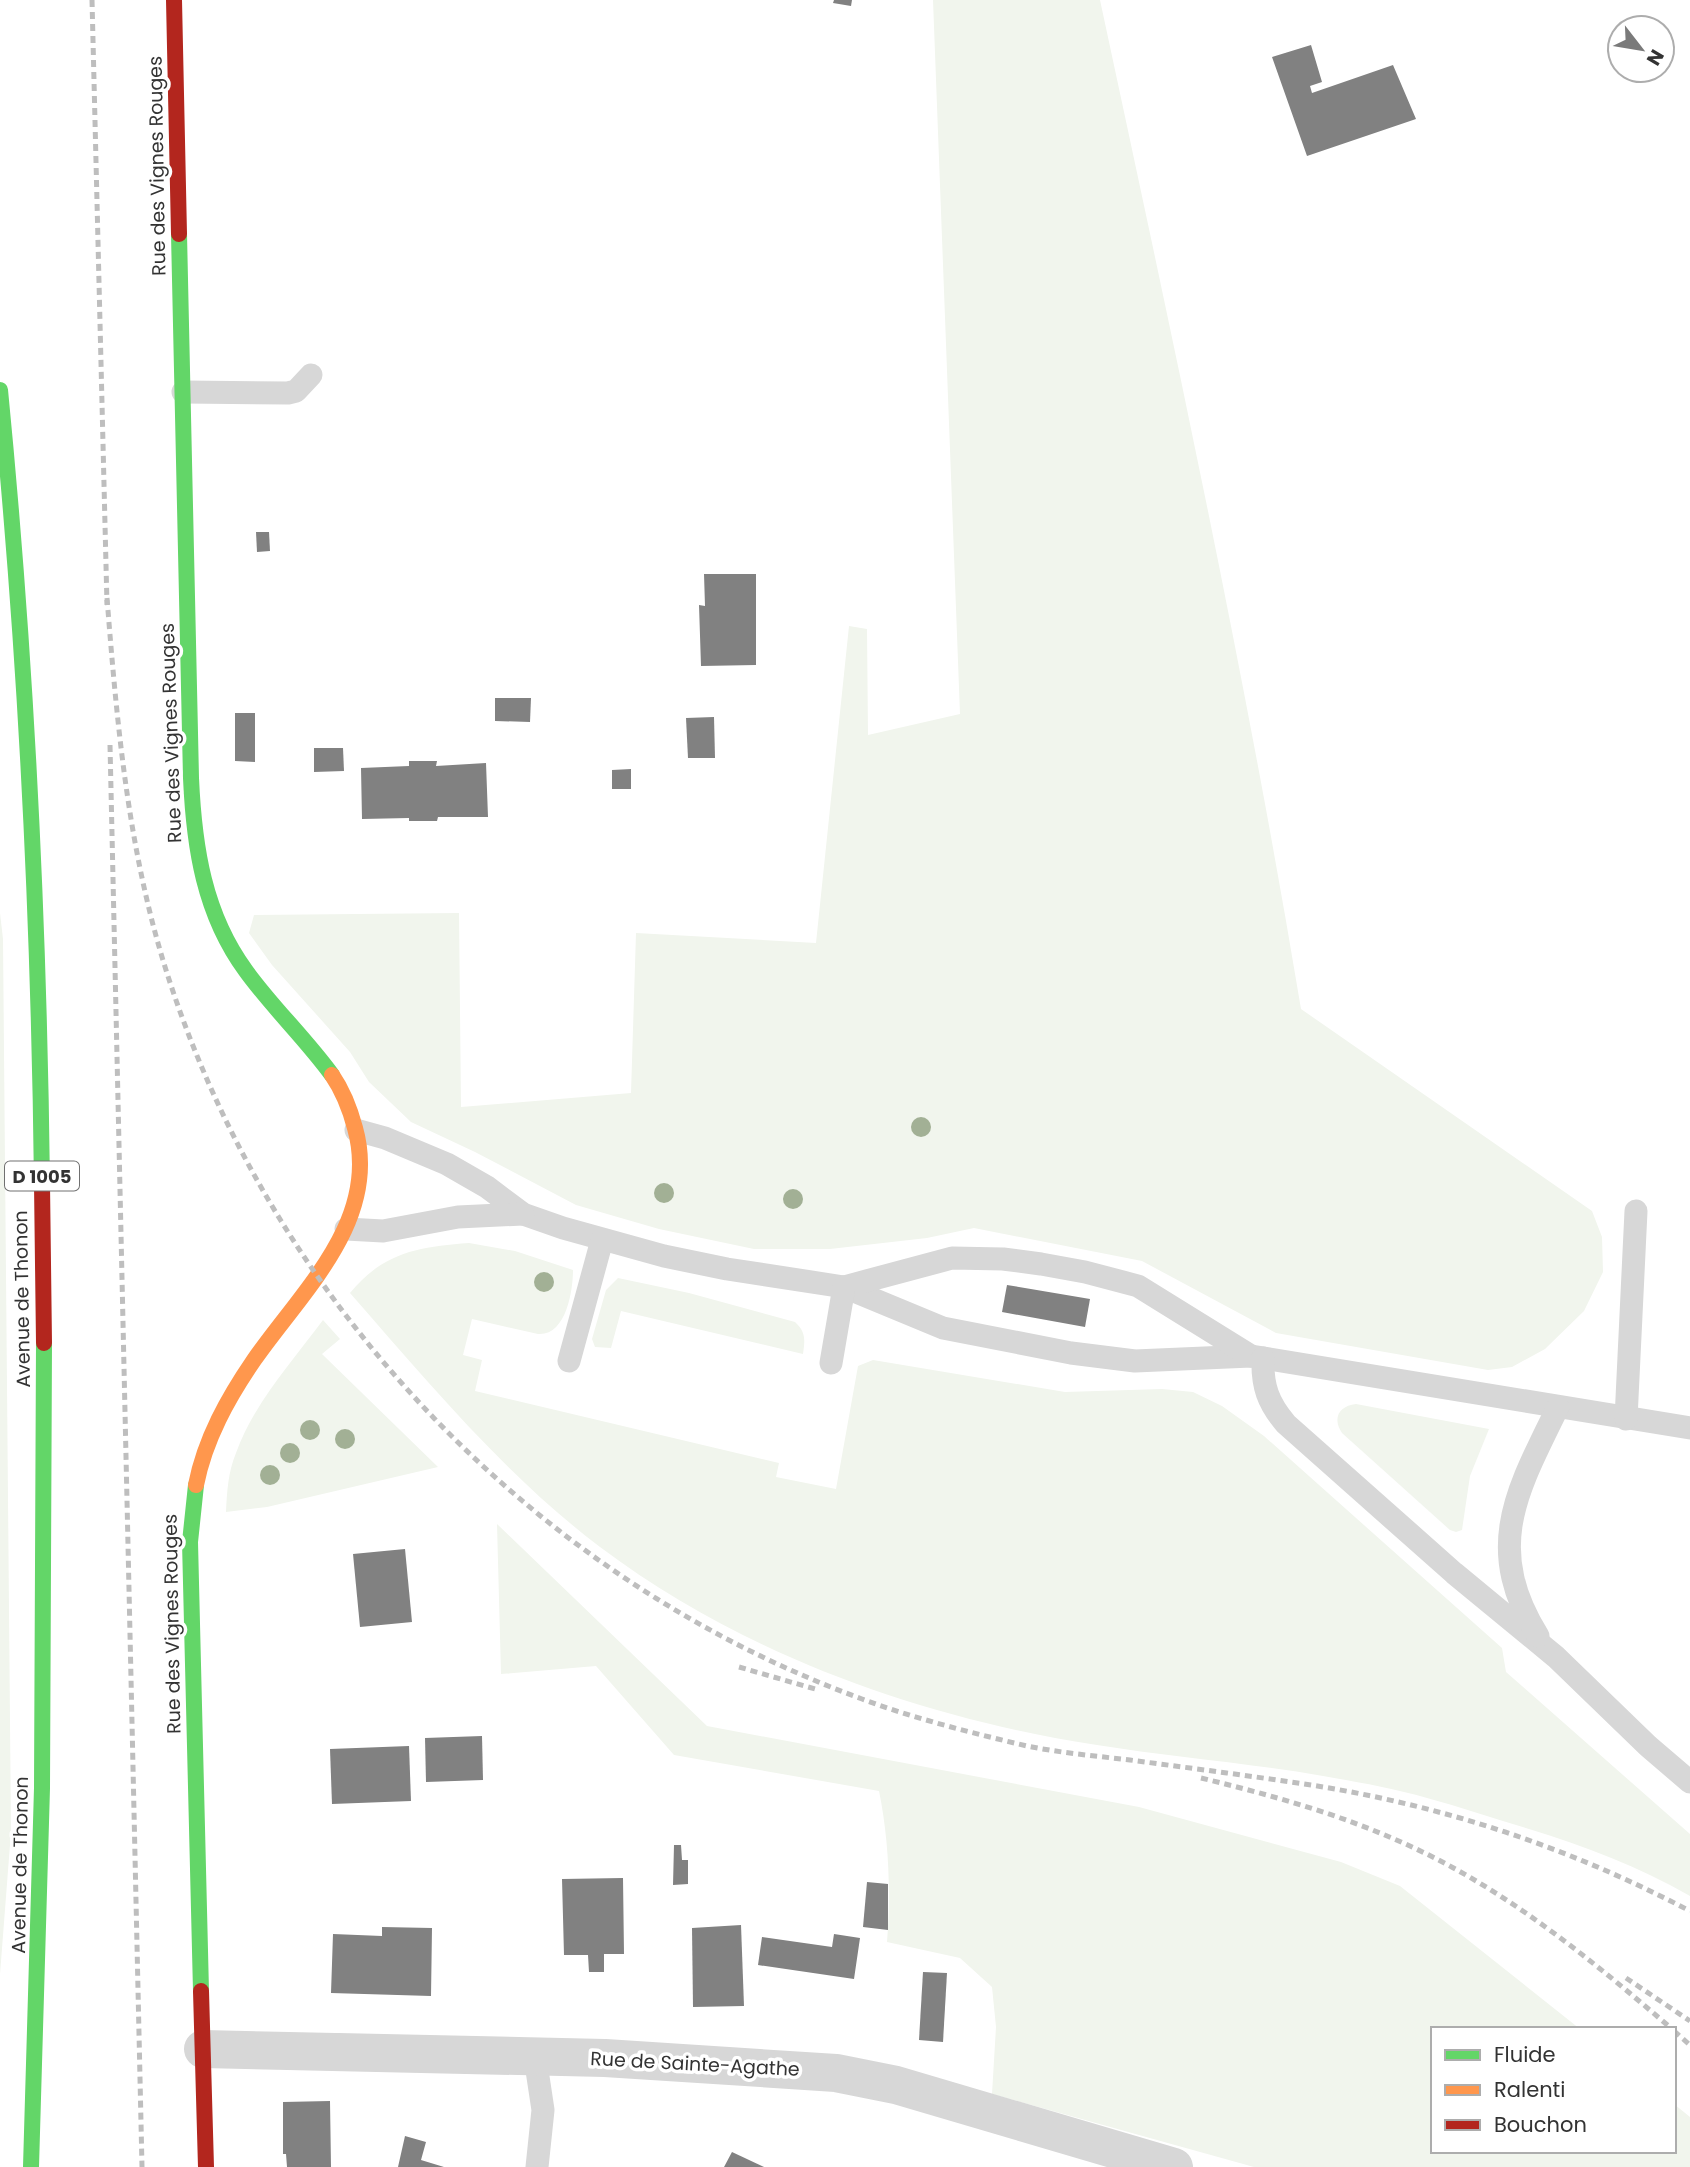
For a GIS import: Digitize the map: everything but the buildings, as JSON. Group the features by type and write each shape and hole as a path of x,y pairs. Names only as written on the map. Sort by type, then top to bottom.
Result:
{"street":[{"name":"Rue des Vignes Rouges","path":"174,0 192,800 200,867 212,911 243,968 337,1080 349,1104 356,1130 360,1180 346,1229 316,1277 261,1349 222,1408 200,1460 190,1514 206,2167"},
{"name":"Avenue de Thonon","path":"0,390 18,578 32,817 43,1230 45,1522 42,1813 31,2167"},
{"name":"Rue de Sainte-Agathe","path":"203,2049 535,2057 796,2068 856,2076 896,2085 1174,2167"}],"lane":[{"path":"183,393 288,393 296,391 311,375"},
{"path":"356,1130 385,1138 447,1164 487,1187 523,1214 602,1240 727,1269 844,1287 943,1328 1072,1353 1135,1361 1257,1357 1690,1428"},
{"path":"1626,1419 1636,1211"},
{"path":"346,1229 383,1231 458,1217 523,1214"},
{"path":"569,1361 602,1240"},
{"path":"844,1287 952,1258 1003,1259 1041,1264 1139,1286 1257,1357 1272,1408 1286,1424 1454,1573 1556,1657"},
{"path":"831,1363 844,1287"},
{"path":"1558,1407 1516,1497 1511,1521 1511,1571 1522,1606 1540,1639 1556,1657 1629,1729 1690,1782"},
{"path":"535,2057 543,2110 537,2167"}],"shaded area":[{"path":"933,0 1100,0 1232,630 1301,1009 1592,1211 1602,1237 1603,1272 1584,1311 1545,1349 1512,1367 1488,1370 1276,1333 1142,1261 974,1228 927,1238 830,1249 754,1249 659,1229 576,1205 411,1122 369,1082 350,1052 272,965 249,933 254,915 459,913 461,1107 631,1093 636,933 816,943 849,626 867,629 868,735 960,714"},
{"path":"0,913 3,939 11,1832 0,1974"},
{"path":"469,1243 515,1251 573,1270 566,1311 555,1328 548,1333 538,1334 472,1319 463,1355 482,1360 475,1391 779,1463 776,1477 836,1489 858,1366 873,1360 1065,1392 1162,1389 1193,1392 1222,1406 1264,1436 1502,1648 1506,1672 1690,1834 1690,1896 1591,1850 1401,1791 1295,1771 1097,1745 965,1718 900,1699 837,1676 774,1650 714,1620 655,1585 565,1519 469,1426 350,1293 376,1268 403,1254"},
{"path":"618,1278 689,1293 795,1322 804,1336 803,1354 621,1311 611,1348 595,1347 592,1339 606,1290"},
{"path":"323,1320 340,1339 322,1354 438,1467 267,1507 226,1512 231,1467 253,1417"},
{"path":"1356,1404 1489,1429 1470,1476 1462,1530 1450,1530 1342,1433 1338,1422 1339,1414 1345,1407"},
{"path":"497,1524 707,1726 1139,1807 1341,1862 1400,1886 1577,2027 1431,2027 1431,2153 1676,2153 1676,2106 1690,2117 1690,2167 1254,2167 992,2094 996,2027 992,1987 960,1958 887,1942 888,1866 879,1791 674,1755 596,1666 501,1674"}],"railway":[{"path":"92,0 107,605"},
{"path":"107,598 120,739 142,879 166,970 213,1092 273,1208 346,1315 430,1414 525,1503 630,1581 742,1647 862,1699 965,1731 1027,1746 1311,1785 1458,1817 1553,1849 1645,1888 1690,1911"},
{"path":"110,745 142,2167"},
{"path":"739,1667 815,1689"},
{"path":"1201,1778 1323,1812 1371,1829 1432,1857 1469,1877 1540,1923 1670,2027"},
{"path":"1626,1978 1690,2021"},
{"path":"1676,2033 1690,2045"}],"traffic: fast":[{"path":"179,234 191,778 199,854 211,903 232,949 256,984 332,1075"},
{"path":"0,390 30,787 42,1184"},
{"path":"31,2167 42,1788 44,1343"},
{"path":"196,1485 190,1542 201,1991"}],"traffic: slow":[{"path":"196,1485 211,1435 235,1389 314,1281 347,1224 357,1193 360,1162 351,1114 332,1075"}],"traffic: jam":[{"path":"174,0 179,234"},
{"path":"42,1184 44,1343"},
{"path":"201,1991 206,2167"}]}
